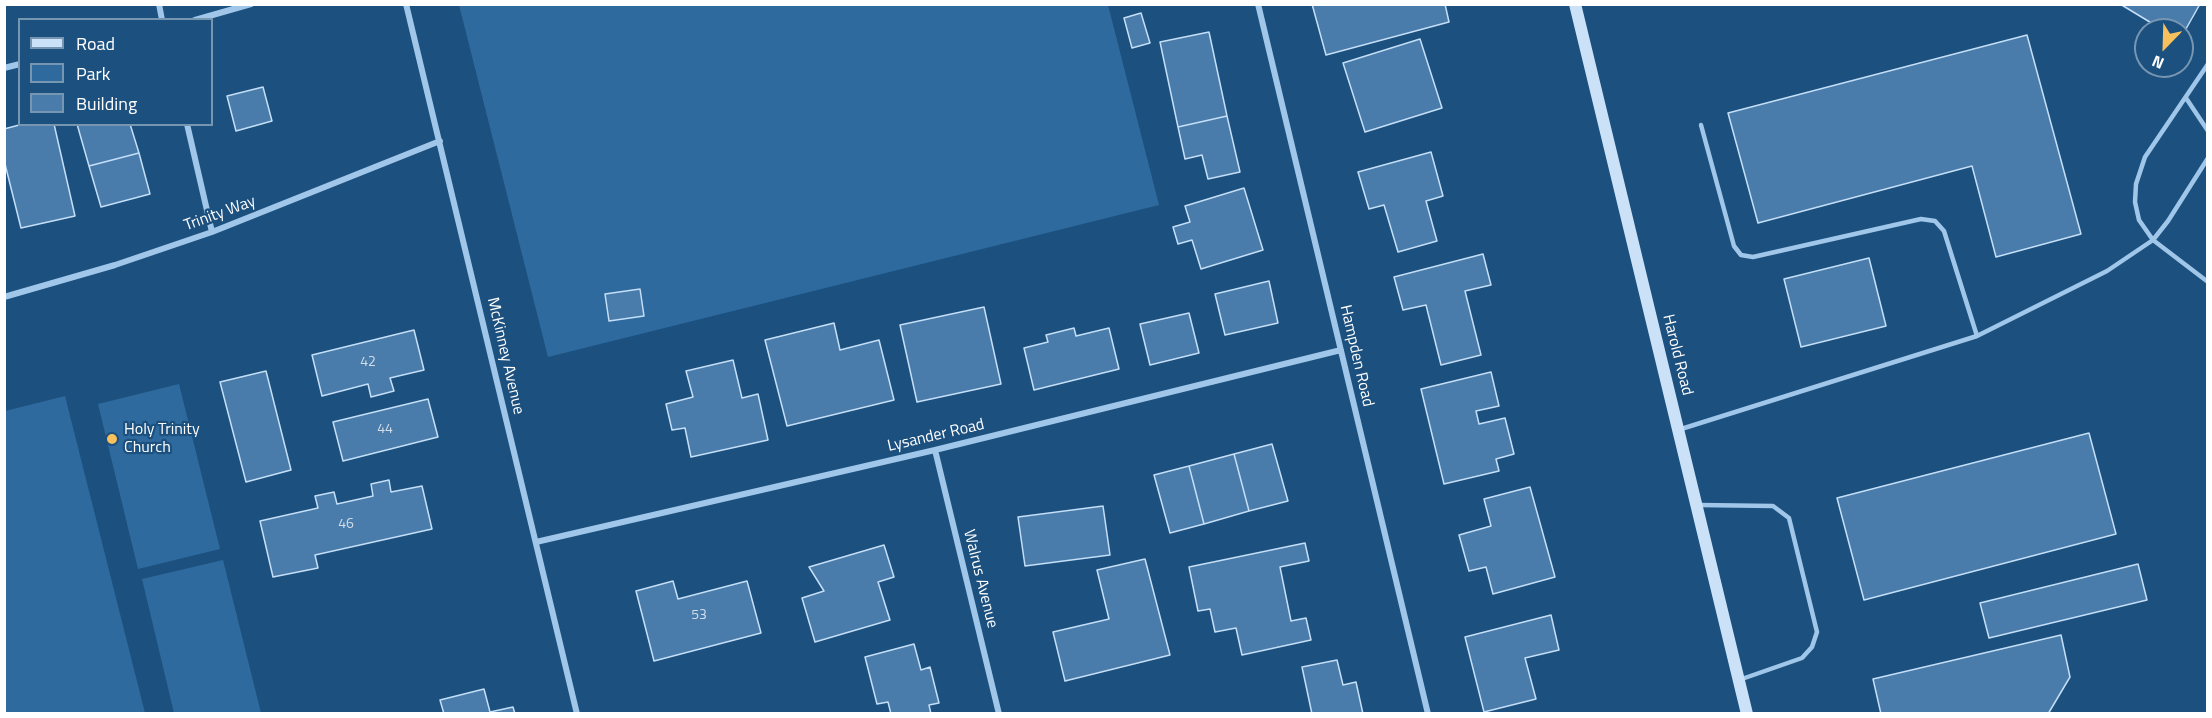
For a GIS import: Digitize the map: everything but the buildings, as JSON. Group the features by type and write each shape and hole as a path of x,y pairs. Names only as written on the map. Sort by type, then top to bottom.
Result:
{"main road":[{"name":"Harold Road","path":"1575,4 1747,714"}],"street":[{"path":"202,18 251,4"},
{"name":"McKinney Avenue","path":"406,4 577,714"},
{"name":"Hampden Road","path":"1258,4 1428,714"},
{"path":"187,126 212,232"},
{"name":"Trinity Way","path":"4,297 115,265 212,232 440,141"},
{"name":"Lysander Road","path":"536,542 935,450 1341,350"},
{"name":"Walrus Avenue","path":"935,450 999,714"}],"lane":[{"path":"2208,64 2145,157 2136,184 2135,202 2139,220 2152,240 2208,282"},
{"path":"2186,98 2208,131"},
{"path":"1701,125 1734,246 1741,255 1753,257 1921,219 1935,221 1944,231 1977,336"},
{"path":"1678,430 1977,336 2107,271 2152,240 2168,220 2208,158"},
{"path":"1697,505 1773,506 1789,518 1817,632 1812,647 1802,658 1739,680"}],"green space":[{"path":"459,5 1108,5 1159,205 548,357"},
{"path":"179,384 220,549 138,569 98,404"},
{"path":"65,396 145,713 5,713 5,411"},
{"path":"223,560 261,713 174,713 142,579"}],"place":[{"name":"Holy Trinity Church","path":"112,439"}]}
